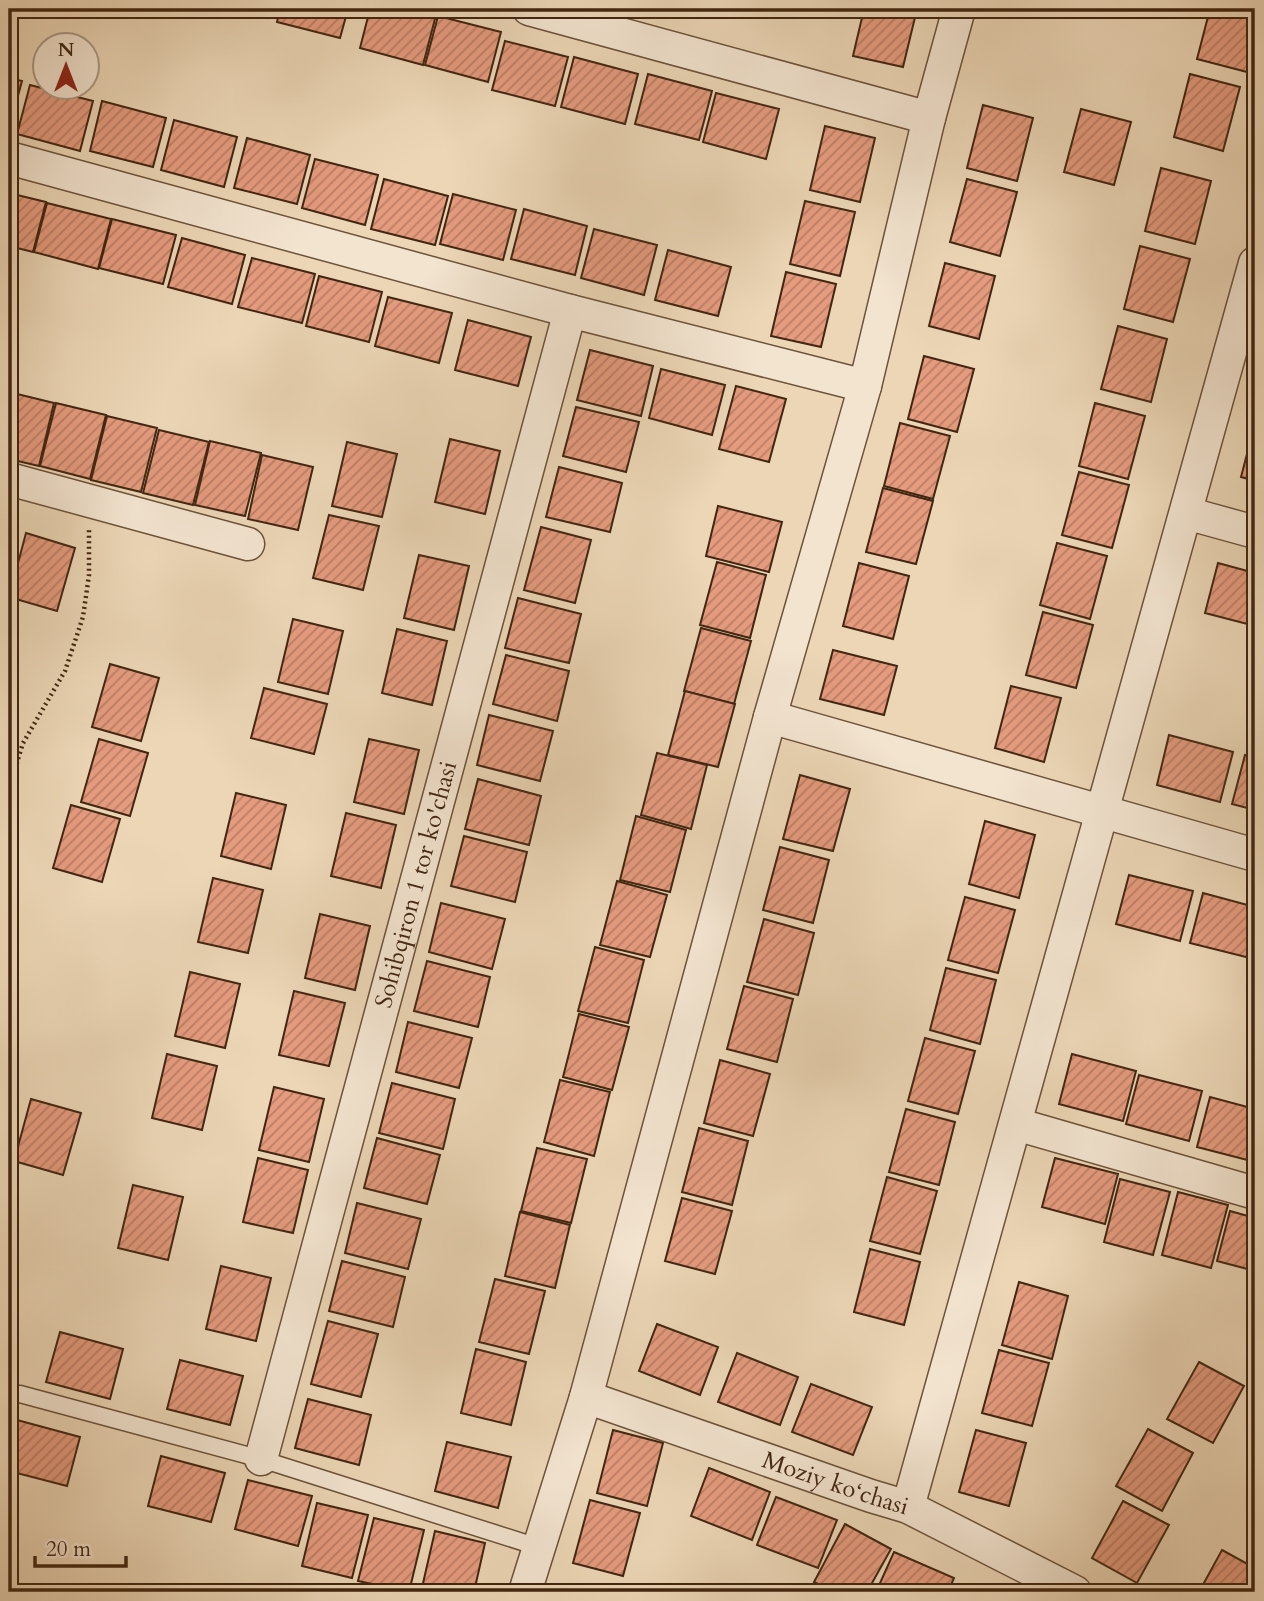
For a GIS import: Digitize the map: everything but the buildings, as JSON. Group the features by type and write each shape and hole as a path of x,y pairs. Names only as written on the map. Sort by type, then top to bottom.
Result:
{"street":[{"path":"529,9 929,118"},
{"path":"525,1592 586,1396 770,716 865,386 929,118 959,9"},
{"path":"9,158 570,311 865,386"},
{"path":"908,1507 1255,263"},
{"name":"Sohibqiron 1 tor ko'chasi","path":"261,1459 570,311"},
{"path":"9,479 248,544"},
{"path":"1186,513 1255,531"},
{"path":"770,716 1255,855"},
{"path":"1016,1124 1255,1193"},
{"name":"Moziy ko‘chasi","path":"586,1396 908,1507 1075,1592"}],"lane":[{"path":"20,1394 261,1459 538,1547"}],"path":[{"path":"9,807 14,794 17,762 23,743 65,671 83,617 89,575 88,536 94,502"}]}
